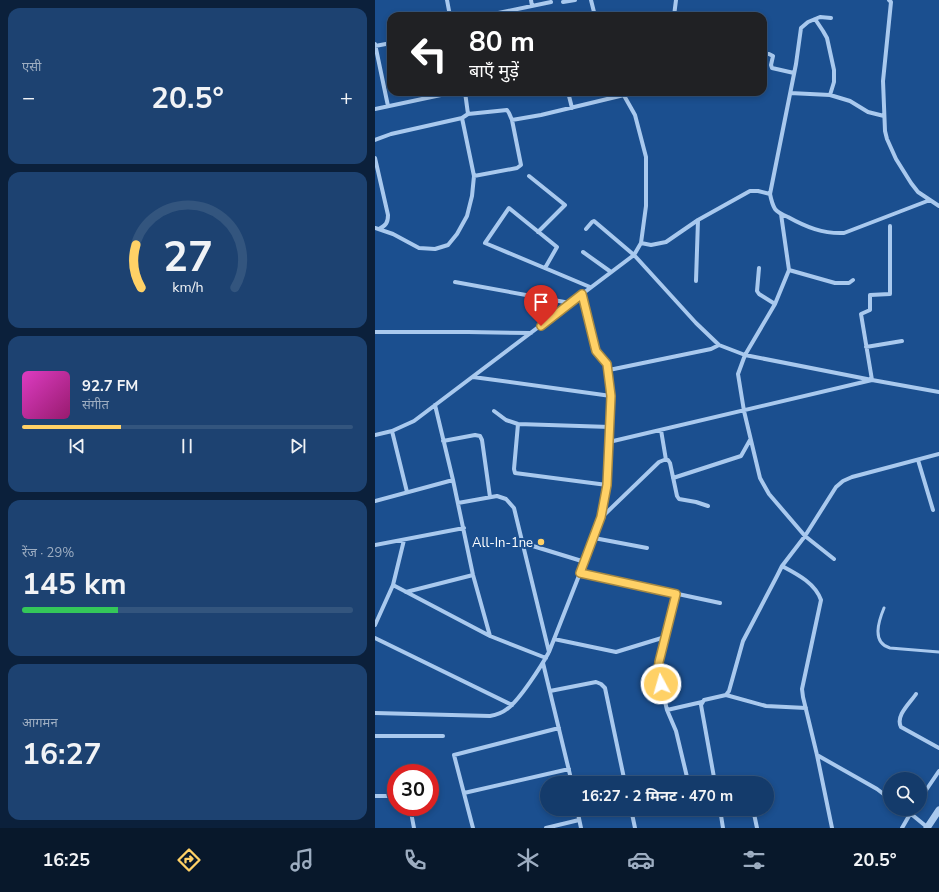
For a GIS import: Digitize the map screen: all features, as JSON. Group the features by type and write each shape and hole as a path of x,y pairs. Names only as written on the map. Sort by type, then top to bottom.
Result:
{"street":[{"path":"447,0 449,12"},
{"path":"531,0 532,6"},
{"path":"563,2 575,0"},
{"path":"591,0 594,12"},
{"path":"674,12 676,0"},
{"path":"889,0 891,2 883,81 885,131 896,159 911,183 918,192 939,206"},
{"path":"503,12 551,2"},
{"path":"831,18 820,17 808,22 801,28 794,73 770,194 774,208 781,214 802,225 832,234 844,233 930,200"},
{"path":"815,19 827,38 834,70 834,82 830,95"},
{"path":"387,43 375,45 388,106"},
{"path":"767,54 773,56 771,65 772,68 794,73"},
{"path":"790,93 830,95 850,101 868,112 884,116"},
{"path":"375,109 436,96"},
{"path":"466,96 468,114"},
{"path":"569,96 572,108"},
{"path":"512,120 572,108 613,96"},
{"path":"375,435 392,431 413,421 634,255 641,244 645,206 646,157 635,115 625,96"},
{"path":"375,140 391,134 462,118 468,114 507,110 512,120 521,165 520,167 474,176"},
{"path":"377,228 419,248 435,248 448,244 457,234 467,216 472,196 474,176 462,118"},
{"path":"375,158 388,215 388,221 385,225 377,228"},
{"path":"529,176 565,205 538,232"},
{"path":"641,244 651,245 666,242 698,220 750,192 758,191 770,194"},
{"path":"545,268 557,248 509,208 485,243 590,288"},
{"path":"781,214 789,270 775,304 745,355 738,374 744,411 763,486 805,536 834,560"},
{"path":"696,280 698,220"},
{"path":"586,229 594,221 634,255 696,323 719,345 745,355 939,392"},
{"path":"872,380 861,314 870,310 870,295 890,294 890,226"},
{"path":"583,252 611,272"},
{"path":"759,268 757,291 759,294 775,304"},
{"path":"789,270 835,282 849,283 853,280"},
{"path":"455,282 571,303"},
{"path":"375,713 490,716 500,714 512,705 549,652 594,538 601,517 607,485 611,396 609,370 605,361 596,351 582,294"},
{"path":"375,332 531,333"},
{"path":"867,347 903,341"},
{"path":"609,370 711,349 719,345"},
{"path":"473,377 611,396"},
{"path":"609,442 872,380"},
{"path":"435,405 464,528 473,575 490,636"},
{"path":"494,411 506,420 518,424 610,427"},
{"path":"518,424 514,469 515,473 607,485"},
{"path":"661,430 666,460 670,463 677,496 679,499 696,502 707,506"},
{"path":"392,431 407,492"},
{"path":"443,441 475,435 480,436 482,440 490,497"},
{"path":"673,478 741,456 751,439"},
{"path":"726,695 731,688 743,642 783,566 805,536 836,487 843,481 852,477 939,454"},
{"path":"601,517 659,462 666,460"},
{"path":"918,460 933,510"},
{"path":"375,500 453,480"},
{"path":"458,503 497,496 506,499 514,508 549,652"},
{"path":"375,545 464,528"},
{"path":"594,538 647,548"},
{"path":"375,625 393,585 404,540"},
{"path":"523,543 585,562"},
{"path":"783,566 805,579 819,594 821,600 802,689 832,828"},
{"path":"580,573 719,603"},
{"path":"405,592 473,575"},
{"path":"393,585 490,636 544,660"},
{"path":"676,594 658,671 667,710 676,731 687,776"},
{"path":"554,639 615,652 665,637"},
{"path":"375,638 512,705"},
{"path":"544,660 570,776"},
{"path":"550,691 596,682 605,688 624,776"},
{"path":"916,694 899,718 899,724 901,727 939,748"},
{"path":"667,710 726,695 766,706 806,708"},
{"path":"702,702 701,705 714,776"},
{"path":"473,828 453,755 559,728"},
{"path":"375,736 443,736"},
{"path":"817,755 883,793"},
{"path":"464,793 569,769"},
{"path":"927,788 939,771"},
{"path":"375,796 387,796"},
{"path":"916,816 927,828 939,810"},
{"path":"412,816 414,828"},
{"path":"578,816 581,828"},
{"path":"632,816 635,828"},
{"path":"721,816 723,828"},
{"path":"754,816 757,828"},
{"path":"902,828 908,816"},
{"path":"546,828 579,820"}],"lane":[{"path":"885,608 879,621 878,629 878,635 883,644 890,648 939,652"}],"place":[{"name":"All-In-1ne","path":"541,542"}],"route":[{"path":"541,326 582,294 596,351 605,361 609,370 611,396 608,476 603,508 580,573 676,594 659,662 658,671 661,684"}]}
